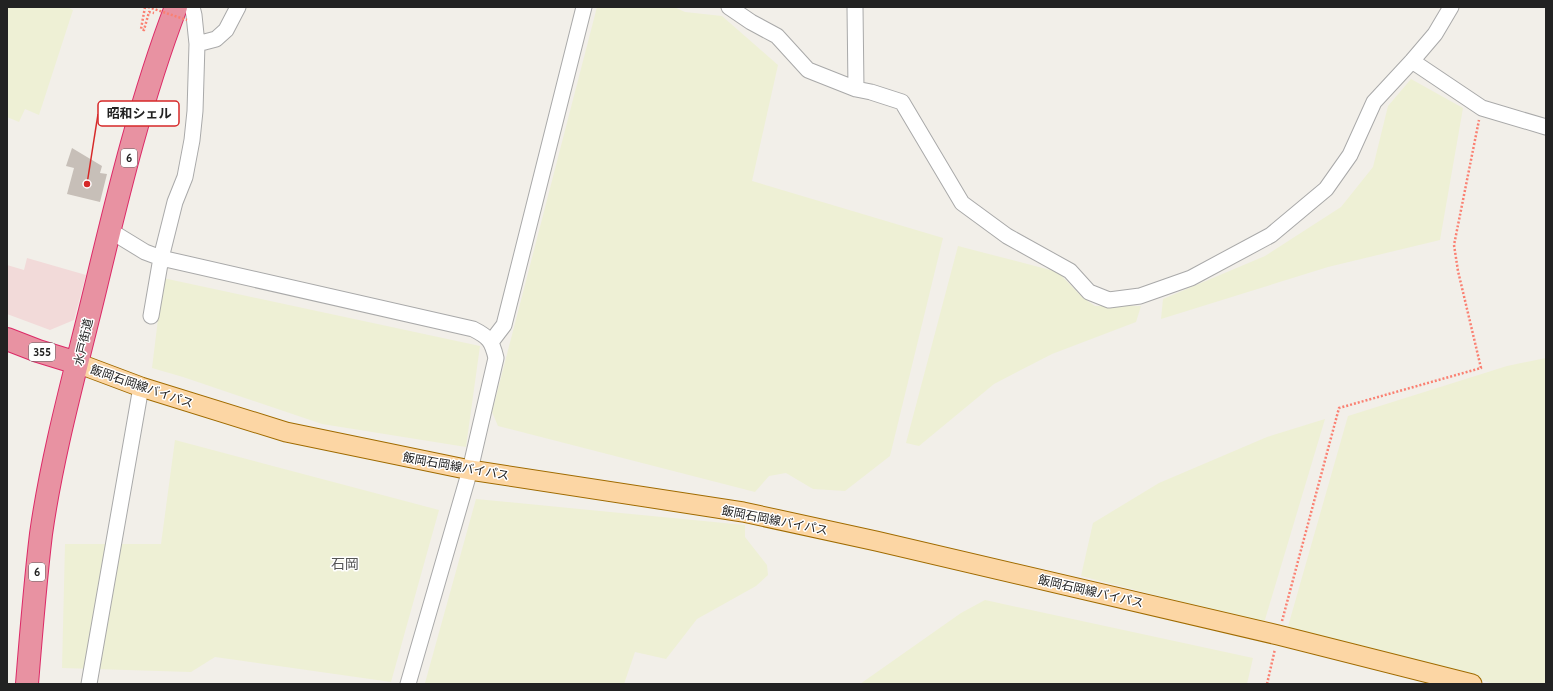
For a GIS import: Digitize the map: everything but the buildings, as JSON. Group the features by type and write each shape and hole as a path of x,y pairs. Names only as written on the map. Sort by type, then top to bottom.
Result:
{"highway":[{"path":"160,10 164,38"},
{"name":"水戸街道","path":"27,684 34,598 42,534 54,461 109,230 138,123 164,38 185,11"},
{"name":"355","path":"7,339 38,351 78,363"}],"main road":[{"name":"飯岡石岡線バイパス","path":"78,363 141,387 286,432 470,470 743,512 876,541 1278,635 1472,684"}],"street":[{"path":"198,44 216,39 226,30 238,7"},
{"path":"492,342 504,326 584,7"},
{"path":"729,7 751,22 777,36 808,70 856,89 902,102 962,203 1007,236 1070,271 1089,292 1109,300 1140,296 1191,278 1271,236 1326,188 1350,155 1374,102 1435,34 1451,7"},
{"path":"854,7 856,89"},
{"path":"151,316 161,258 175,202 185,178 192,140 198,44 185,11"},
{"path":"1412,61 1482,108 1546,127"},
{"path":"109,230 145,252 161,258 473,329 488,337 492,342 496,358 470,470 408,684"},
{"path":"89,684 141,387"}],"path":[{"path":"160,10 149,12 144,30 141,29 147,7 185,11"},
{"path":"1267,684 1278,635 1339,408 1481,368 1458,272 1454,245 1482,108"}],"shaded area":[{"path":"27,258 86,275 74,320 50,330 7,314 7,265 24,270"}],"green space":[{"path":"7,7 67,7 73,10 39,115 25,109 19,122 7,117"},
{"path":"597,7 674,7 685,12 722,16 778,65 752,181 943,238 890,456 845,491 813,489 786,473 769,476 755,492 498,426 492,412"},
{"path":"1411,79 1463,108 1440,240 1328,267 1161,319 1163,299 1265,256 1341,207 1373,167 1388,106"},
{"path":"958,246 1058,272 1082,297 1095,306 1141,306 1136,322 1052,354 994,384 919,446 906,443"},
{"path":"163,278 480,346 466,447 322,424 152,368"},
{"path":"1546,358 1546,684 1495,684 1287,630 1348,416 1507,366"},
{"path":"1325,419 1264,623 1081,576 1093,523 1159,483 1267,437"},
{"path":"175,440 439,510 391,682 215,657 191,672 62,668 65,544 161,544"},
{"path":"476,499 745,525 745,537 767,565 768,575 756,586 697,619 666,659 635,652 624,684 425,683"},
{"path":"985,600 1253,658 1247,684 860,684 961,613"}],"place":[{"name":"昭和シェル","path":"87,184"}],"district":[{"name":"石岡","path":"345,564"}]}
